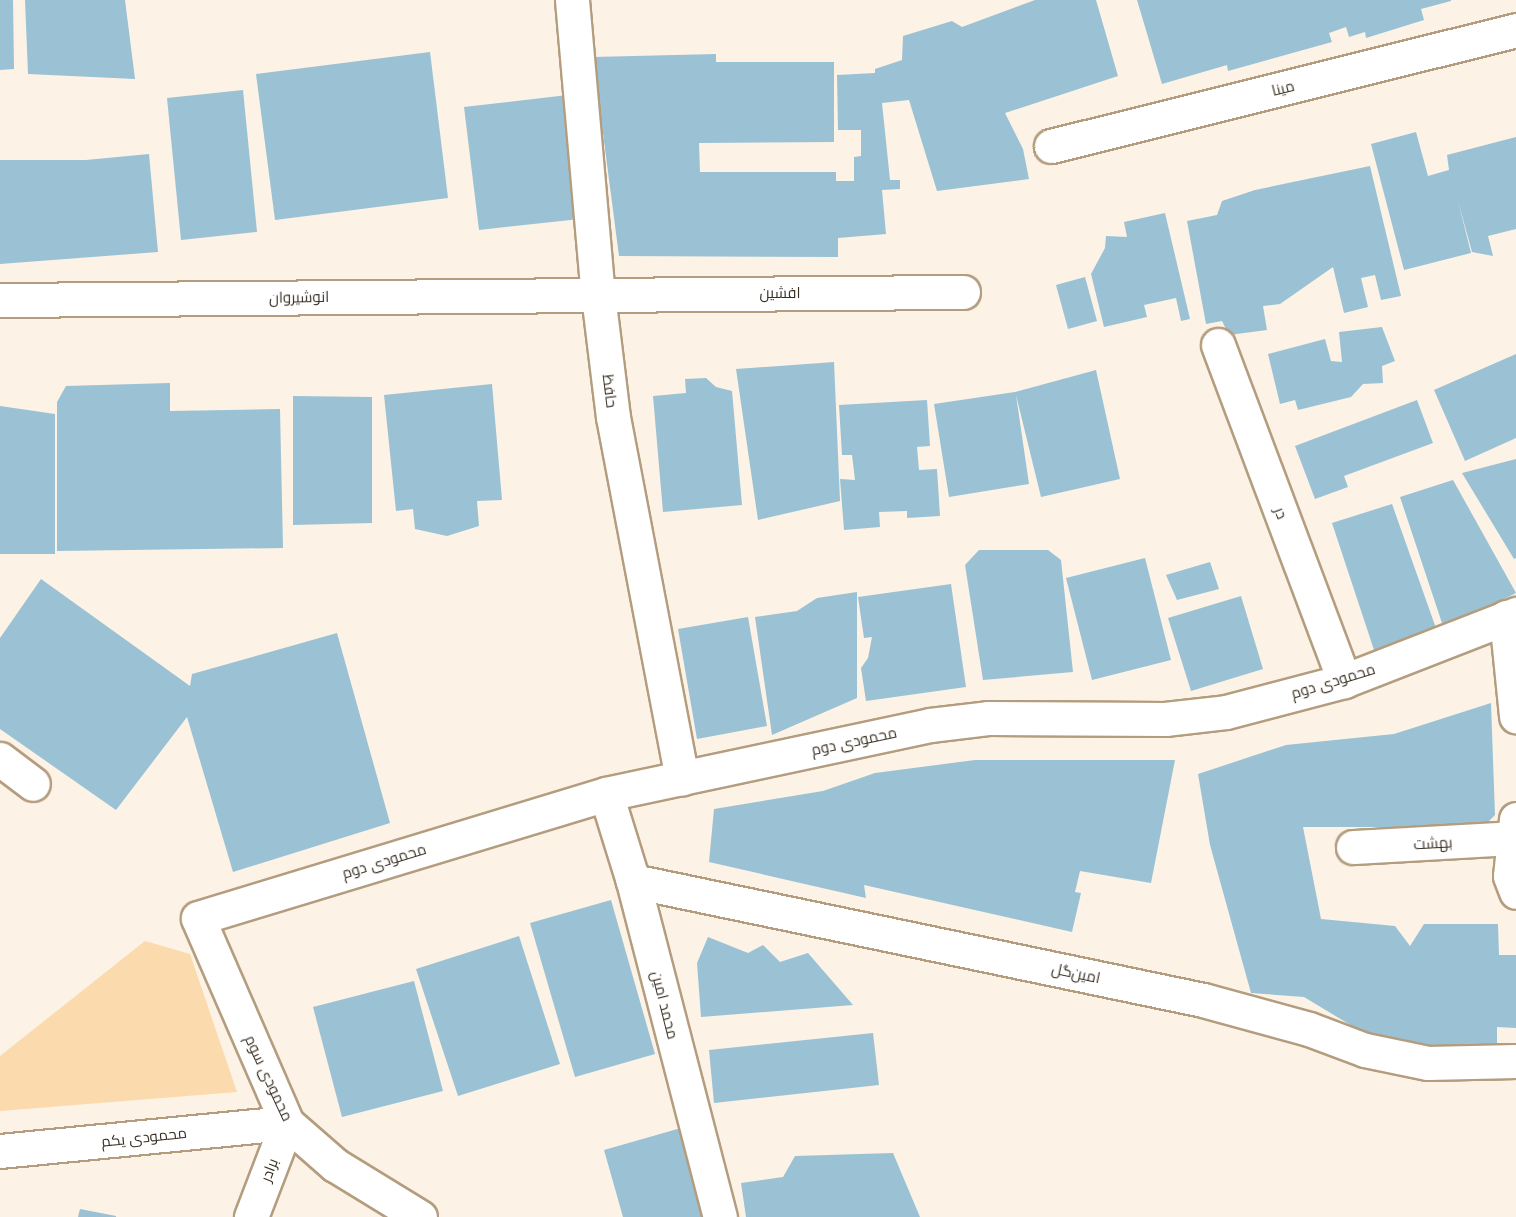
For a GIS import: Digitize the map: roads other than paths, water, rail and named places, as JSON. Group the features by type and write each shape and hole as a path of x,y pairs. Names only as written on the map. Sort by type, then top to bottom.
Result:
{"street":[{"name":"حافظ","path":"572,0 598,295 613,417 682,778"},
{"name":"مینا","path":"1051,146 1516,30"},
{"name":"افشین","path":"598,295 963,292"},
{"name":"انوشیروان","path":"0,300 598,295"},
{"name":"در","path":"1218,345 1344,681"},
{"name":"محمودی دوم","path":"198,918 606,794 930,725 988,718 1164,719 1226,712 1344,681 1511,616"},
{"path":"1511,616 1516,716"},
{"path":"0,759 33,784"},
{"name":"محمد امین","path":"606,794 633,881 720,1217"},
{"name":"بهشت","path":"1353,847 1515,827 1510,876 1516,892"},
{"name":"امین‌گل","path":"633,881 1203,999 1365,1050 1428,1063 1516,1061"},
{"name":"محمودی سوم","path":"198,918 287,1123 335,1165 420,1217"},
{"name":"محمودی یکم","path":"0,1151 287,1123"},
{"name":"برادر","path":"251,1217 287,1123"}]}
